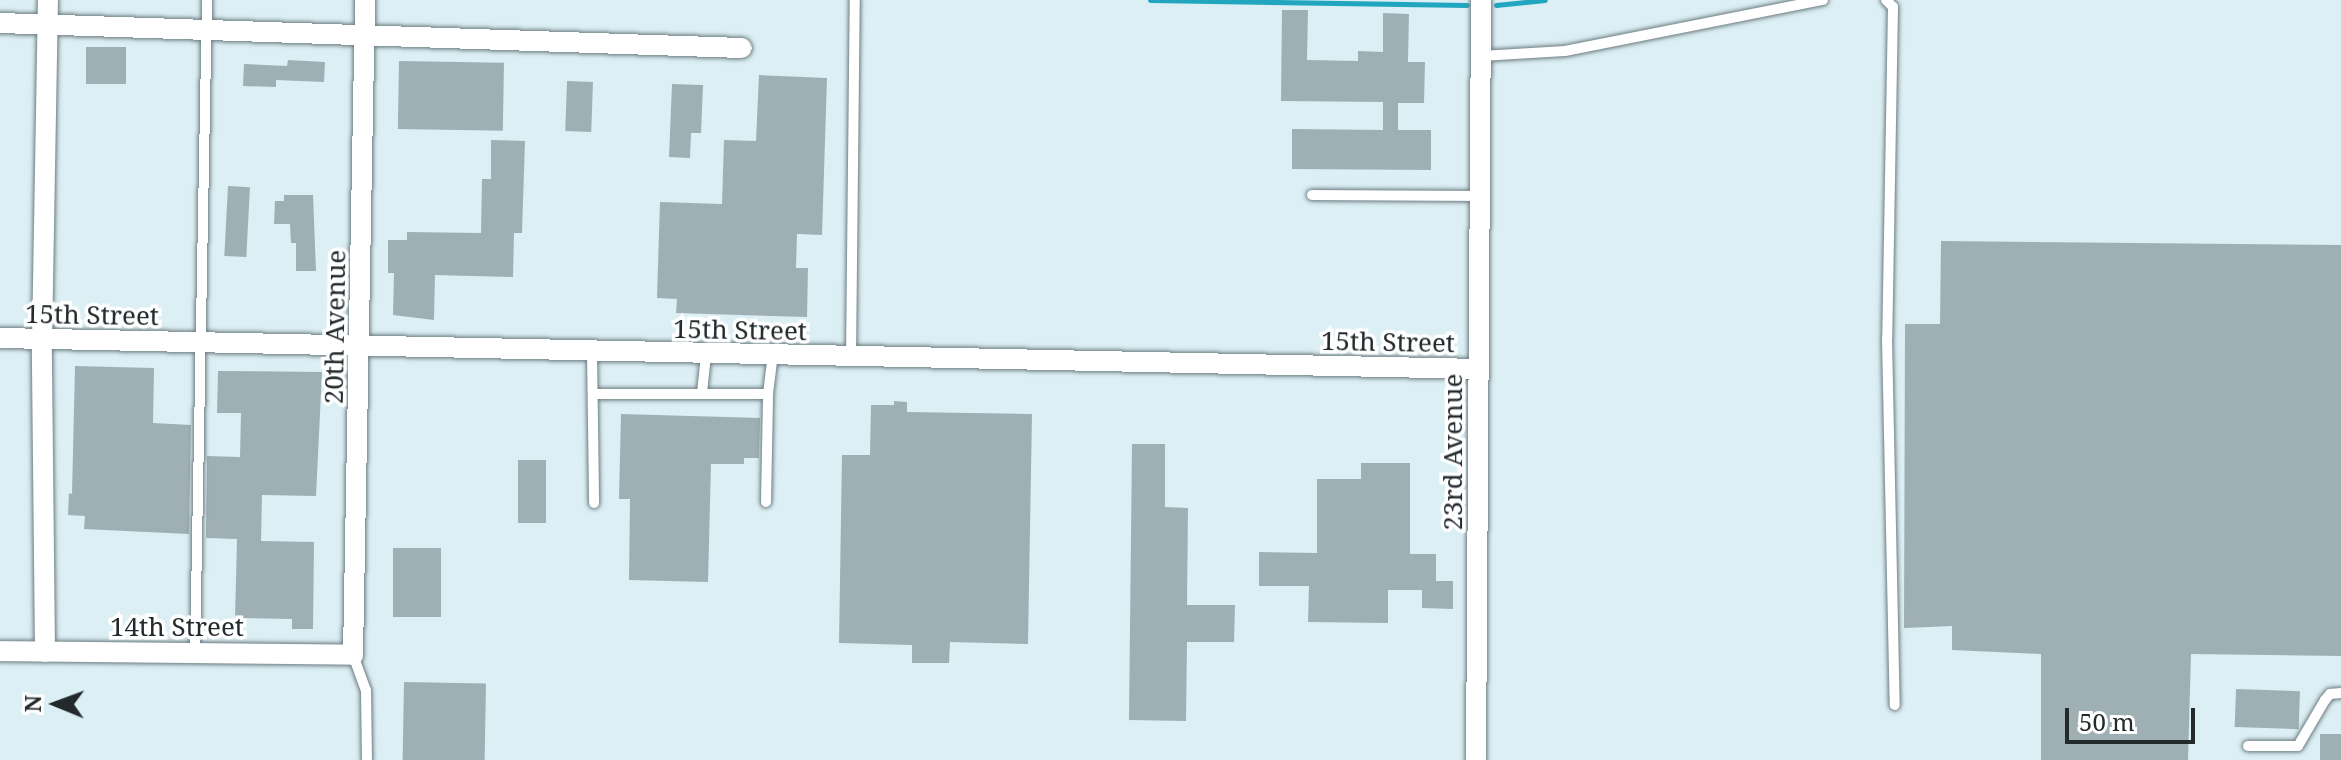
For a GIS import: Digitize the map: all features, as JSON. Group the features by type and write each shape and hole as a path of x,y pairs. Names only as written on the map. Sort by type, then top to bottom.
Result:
{"street":[{"path":"45,652 42,341 48,0"},
{"name":"20th Avenue","path":"353,655 365,0"},
{"name":"23rd Avenue","path":"1476,760 1481,0"},
{"path":"0,23 742,48"},
{"name":"15th Street","path":"0,338 851,359 1479,369"},
{"name":"14th Street","path":"0,651 353,655"}],"lane":[{"path":"195,653 198,343 207,0"},
{"path":"851,359 855,0"},
{"path":"1481,56 1565,51 1823,0"},
{"path":"1886,0 1893,7 1887,338 1895,705"},
{"path":"1312,195 1480,196"},
{"path":"592,352 594,503"},
{"path":"702,393 706,355"},
{"path":"766,502 768,394 773,356"},
{"path":"593,394 768,394"},
{"path":"353,655 366,690 367,760"},
{"path":"2248,746 2298,746 2325,700 2330,694 2341,693"}],"building":[{"path":"1282,10 1308,10 1307,60 1358,61 1358,51 1383,52 1383,13 1409,14 1408,62 1425,62 1424,103 1398,103 1398,130 1431,130 1431,170 1292,169 1292,129 1383,130 1383,102 1281,101"},
{"path":"86,47 126,47 126,84 86,84"},
{"path":"288,60 325,62 324,82 276,80 276,87 243,86 244,64 287,66"},
{"path":"399,61 504,63 503,131 398,129"},
{"path":"759,75 827,78 822,235 797,234 796,268 808,268 807,317 676,313 677,299 657,298 660,202 722,204 724,140 756,141"},
{"path":"567,81 593,82 591,132 565,131"},
{"path":"672,84 703,85 701,133 691,133 690,158 669,157"},
{"path":"491,140 525,141 522,233 514,233 513,277 435,275 434,320 393,315 394,273 388,273 388,240 407,240 407,232 481,233 482,179 491,179"},
{"path":"228,186 250,187 246,257 224,256"},
{"path":"284,195 313,195 316,271 296,271 296,243 291,243 290,224 274,224 275,201 284,201"},
{"path":"1941,241 2341,245 2341,656 2191,654 2188,760 2041,760 2041,654 1952,650 1952,626 1904,628 1905,324 1940,324"},
{"path":"75,366 154,368 153,423 191,425 189,534 84,529 85,516 68,515 69,493 72,494"},
{"path":"218,371 322,372 316,496 262,495 261,541 314,542 313,629 292,629 292,619 235,618 237,539 206,538 207,456 240,457 241,413 217,413"},
{"path":"894,401 907,402 907,412 1032,414 1028,644 950,642 949,663 912,663 912,645 839,643 842,455 870,455 871,405 894,405"},
{"path":"621,414 760,418 759,458 744,458 744,464 711,464 708,582 629,580 630,499 619,499"},
{"path":"1132,444 1165,444 1165,507 1188,508 1187,605 1235,605 1234,642 1187,642 1186,721 1129,720"},
{"path":"518,460 546,460 546,523 518,523"},
{"path":"1361,463 1410,463 1410,554 1436,554 1436,581 1453,581 1453,609 1422,608 1422,590 1388,590 1388,623 1308,622 1309,586 1259,586 1259,552 1317,553 1317,479 1361,479"},
{"path":"393,548 441,548 441,617 393,617"},
{"path":"404,682 486,683 485,760 403,760"},
{"path":"2236,689 2300,691 2299,729 2235,727"},
{"path":"2320,734 2341,734 2341,760 2320,760"}],"waterway":[{"path":"1150,0 1467,5"},
{"path":"1496,5 1545,0"}]}
